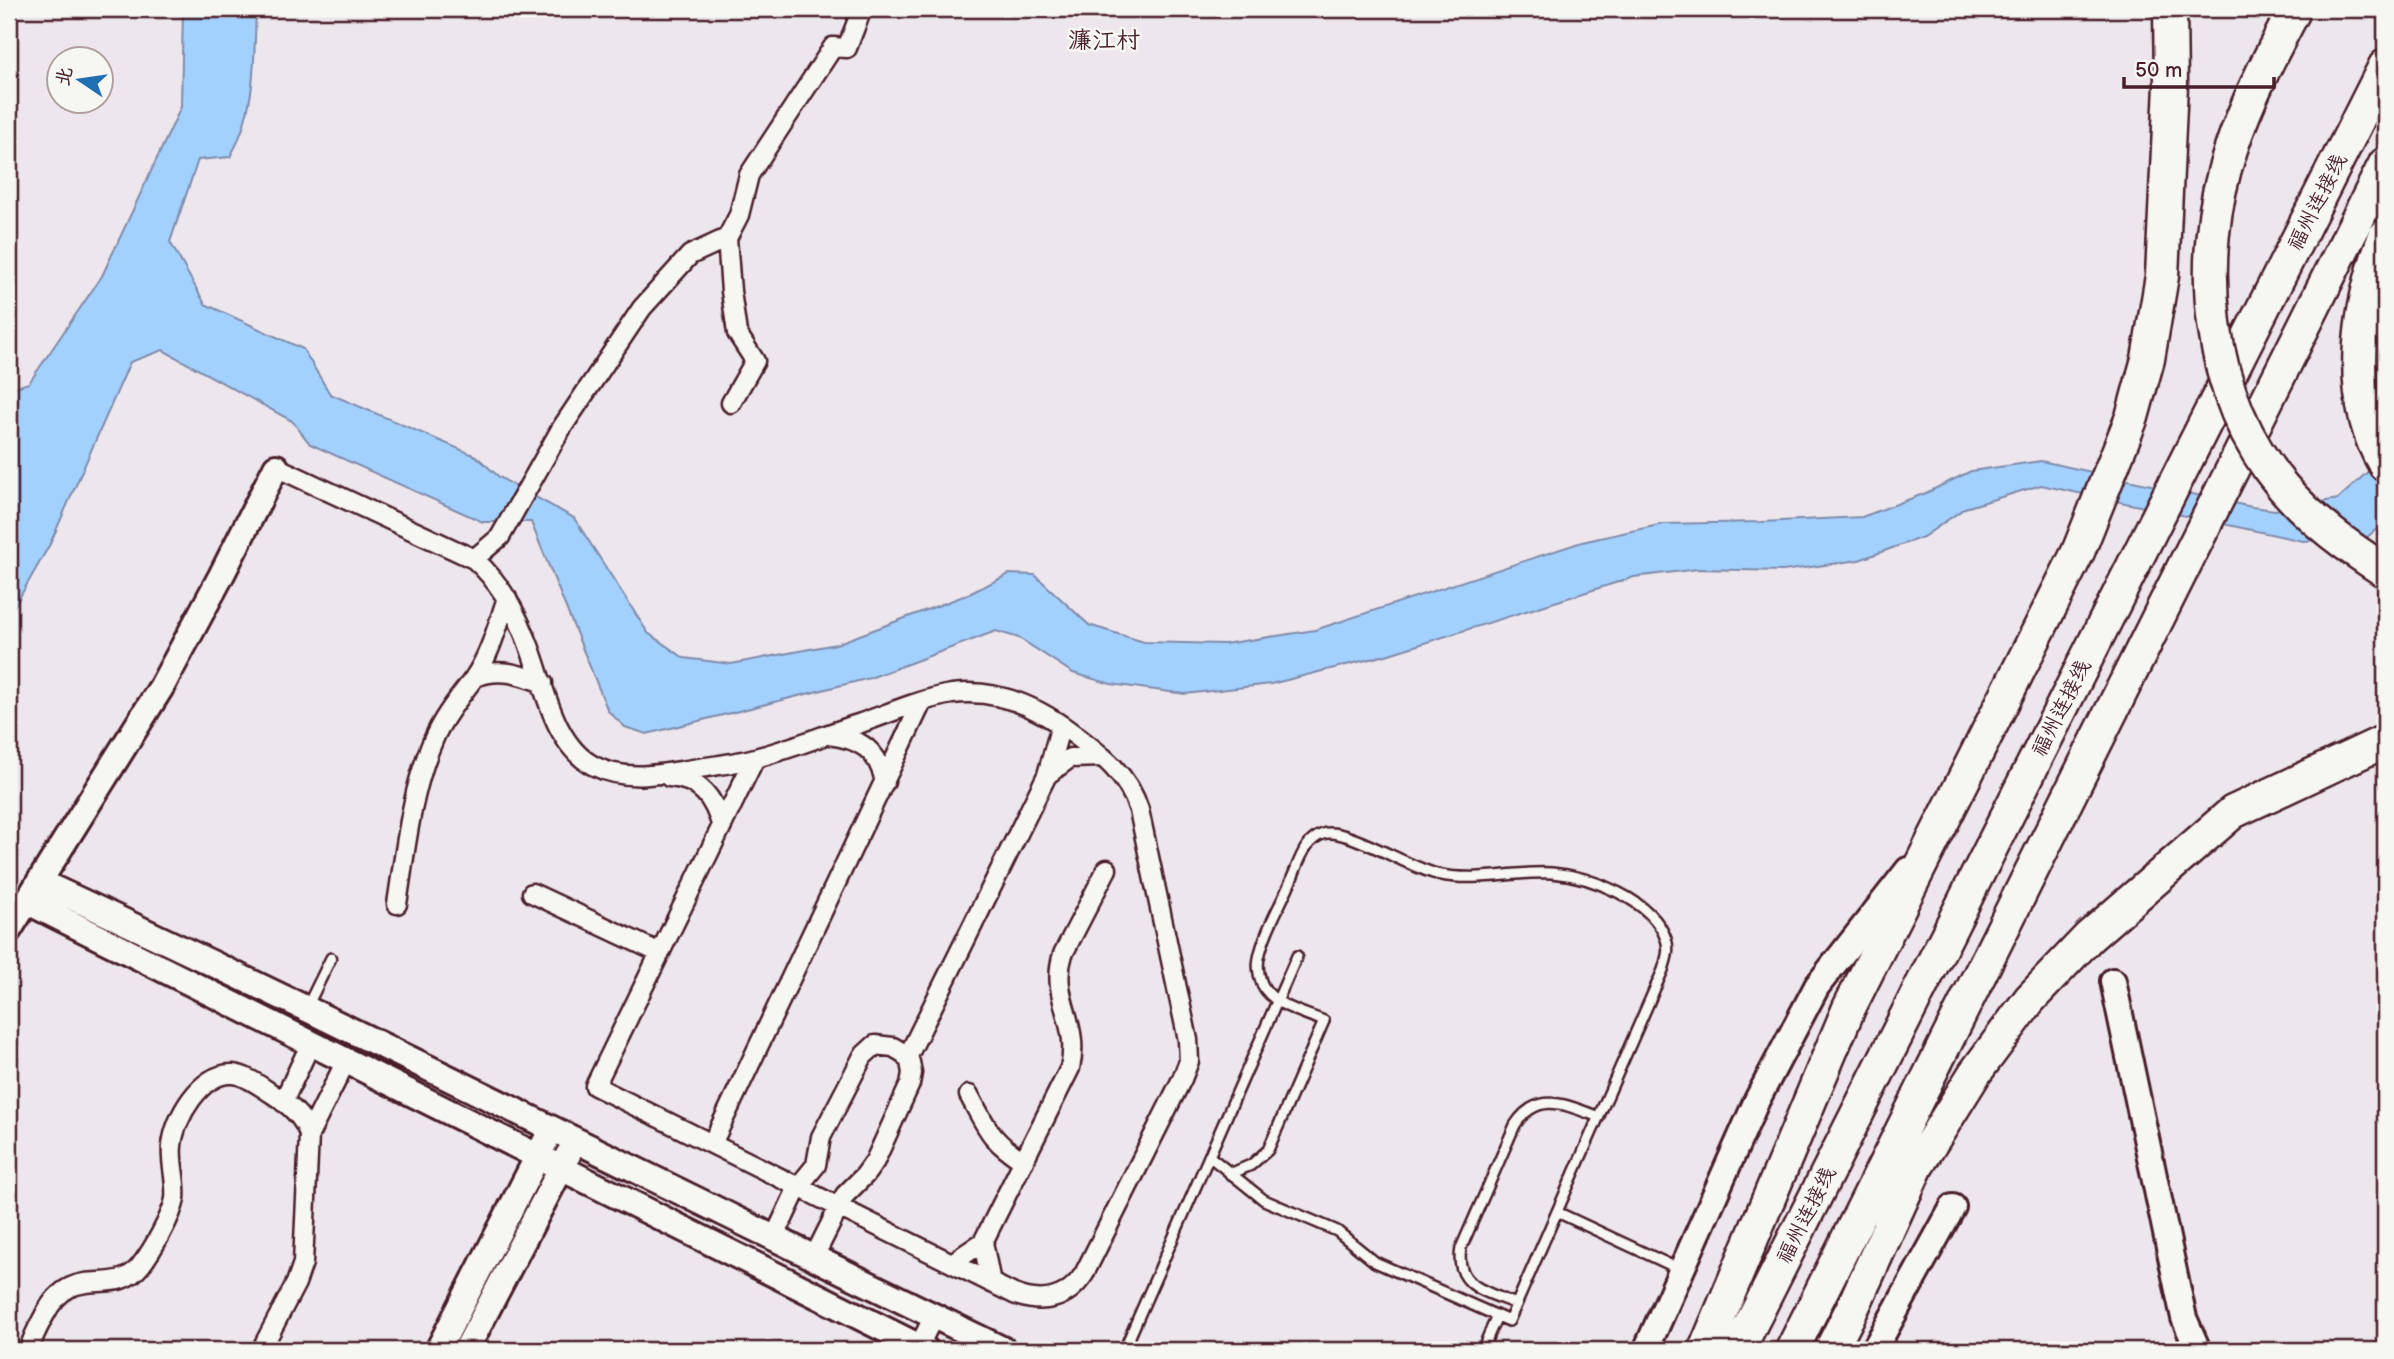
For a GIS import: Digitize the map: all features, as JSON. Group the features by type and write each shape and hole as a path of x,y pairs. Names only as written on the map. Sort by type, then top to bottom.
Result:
{"highway":[{"path":"1705,1350 1849,1008 2078,552 2132,417 2148,359 2162,276 2171,85 2171,9"},
{"path":"2171,85 2182,9"},
{"path":"2295,9 2251,96 2227,164 2217,204 2209,296 2216,341 2245,430 2283,487 2346,546 2385,571"},
{"name":"福州连接线","path":"1738,1350 2385,66"},
{"name":"福州连接线","path":"1792,1350 2385,164"},
{"path":"2385,236 2372,270 2362,325 2359,375 2364,415 2385,465"},
{"path":"1831,1350 1853,1309 1917,1166 1975,1073 2029,999 2089,937 2233,812 2385,741"}],"street":[{"path":"731,403 755,361 737,333 730,292 727,238 739,215 749,175 833,47 847,48 862,9"},
{"path":"474,559 500,537 561,429 642,308 690,255 727,238"},
{"path":"9,930 162,686 240,541 276,467 474,559 507,598 527,640 562,736 571,749 594,765 611,772 628,776 677,778 699,785 714,803 722,827"},
{"path":"397,904 412,806 427,757 447,712 475,677 507,598"},
{"path":"475,677 488,671 502,671 543,682"},
{"path":"647,776 755,758 952,694 1003,698 1026,704 1061,725 1112,764 1128,785 1139,810 1188,1041 1189,1060 1182,1079 1078,1284 1062,1296 1042,1300 1023,1297 991,1283 595,1086 755,758"},
{"path":"712,1144 922,702"},
{"path":"907,1058 1047,775 1061,725"},
{"path":"826,734 850,740 873,752 879,760 886,782"},
{"path":"1047,775 1070,758 1103,757"},
{"path":"1646,1350 1757,1100 1816,986 1932,839"},
{"path":"952,1263 983,1242 1066,1079 1072,1057 1072,1036 1059,990 1059,967 1063,954 1107,869"},
{"path":"34,892 306,1009 934,1316 976,1344 1004,1350"},
{"path":"34,892 311,1043 920,1349 934,1316"},
{"path":"532,893 660,953"},
{"path":"2113,981 2182,1307 2198,1350"},
{"path":"283,1102 311,1043"},
{"path":"774,1238 798,1187 816,1165 821,1137 863,1056 875,1045 893,1047 907,1058 912,1073 907,1095 870,1169 845,1195 814,1257"},
{"path":"261,1350 296,1283 303,1263 309,1135 346,1061"},
{"path":"29,1350 47,1311 59,1293 78,1284 124,1279 140,1267 174,1203 172,1144 176,1129 189,1104 202,1086 211,1079 233,1074 258,1085 302,1119 309,1135"},
{"path":"969,1095 991,1136 1024,1161"},
{"path":"438,1350 552,1129"},
{"path":"466,1350 575,1141"},
{"path":"1874,1350 1953,1207"},
{"path":"983,1242 991,1283"}],"lane":[{"path":"1209,1156 1230,1174 1264,1200 1337,1231 1375,1262 1509,1321 1668,956 1667,941 1649,912 1629,898 1605,888 1554,874 1463,877 1438,875 1338,833 1321,834 1305,848 1259,959 1258,971 1266,992 1324,1021 1268,1150 1251,1165 1230,1174"},
{"path":"1124,1350 1297,956"},
{"path":"306,1009 331,958"},
{"path":"1516,1304 1480,1289 1468,1280 1461,1271 1459,1259 1461,1248 1515,1125 1528,1110 1539,1104 1552,1102 1599,1117"},
{"path":"1557,1212 1683,1271"},
{"path":"1482,1350 1497,1316"}],"water":[{"path":"183,9 256,9 254,66 245,122 230,157 198,160 170,242 205,304 303,349 330,394 476,456 499,477 574,518 648,633 684,658 731,664 836,644 969,594 1009,574 1035,575 1089,625 1144,642 1224,644 1315,630 1582,542 1663,524 1862,517 1926,493 1971,471 2041,461 2275,510 2338,499 2385,456 2385,522 2366,538 2303,541 2041,485 1965,508 1923,537 1859,560 1783,571 1698,569 1634,577 1386,655 1271,684 1185,694 1111,684 1073,673 1019,638 996,631 870,678 647,734 625,727 608,711 531,522 483,522 310,444 292,421 163,350 130,362 50,544 9,616 9,389 29,383 102,276 181,107"}],"district":[{"name":"濂江村","path":"1104,40"}]}
